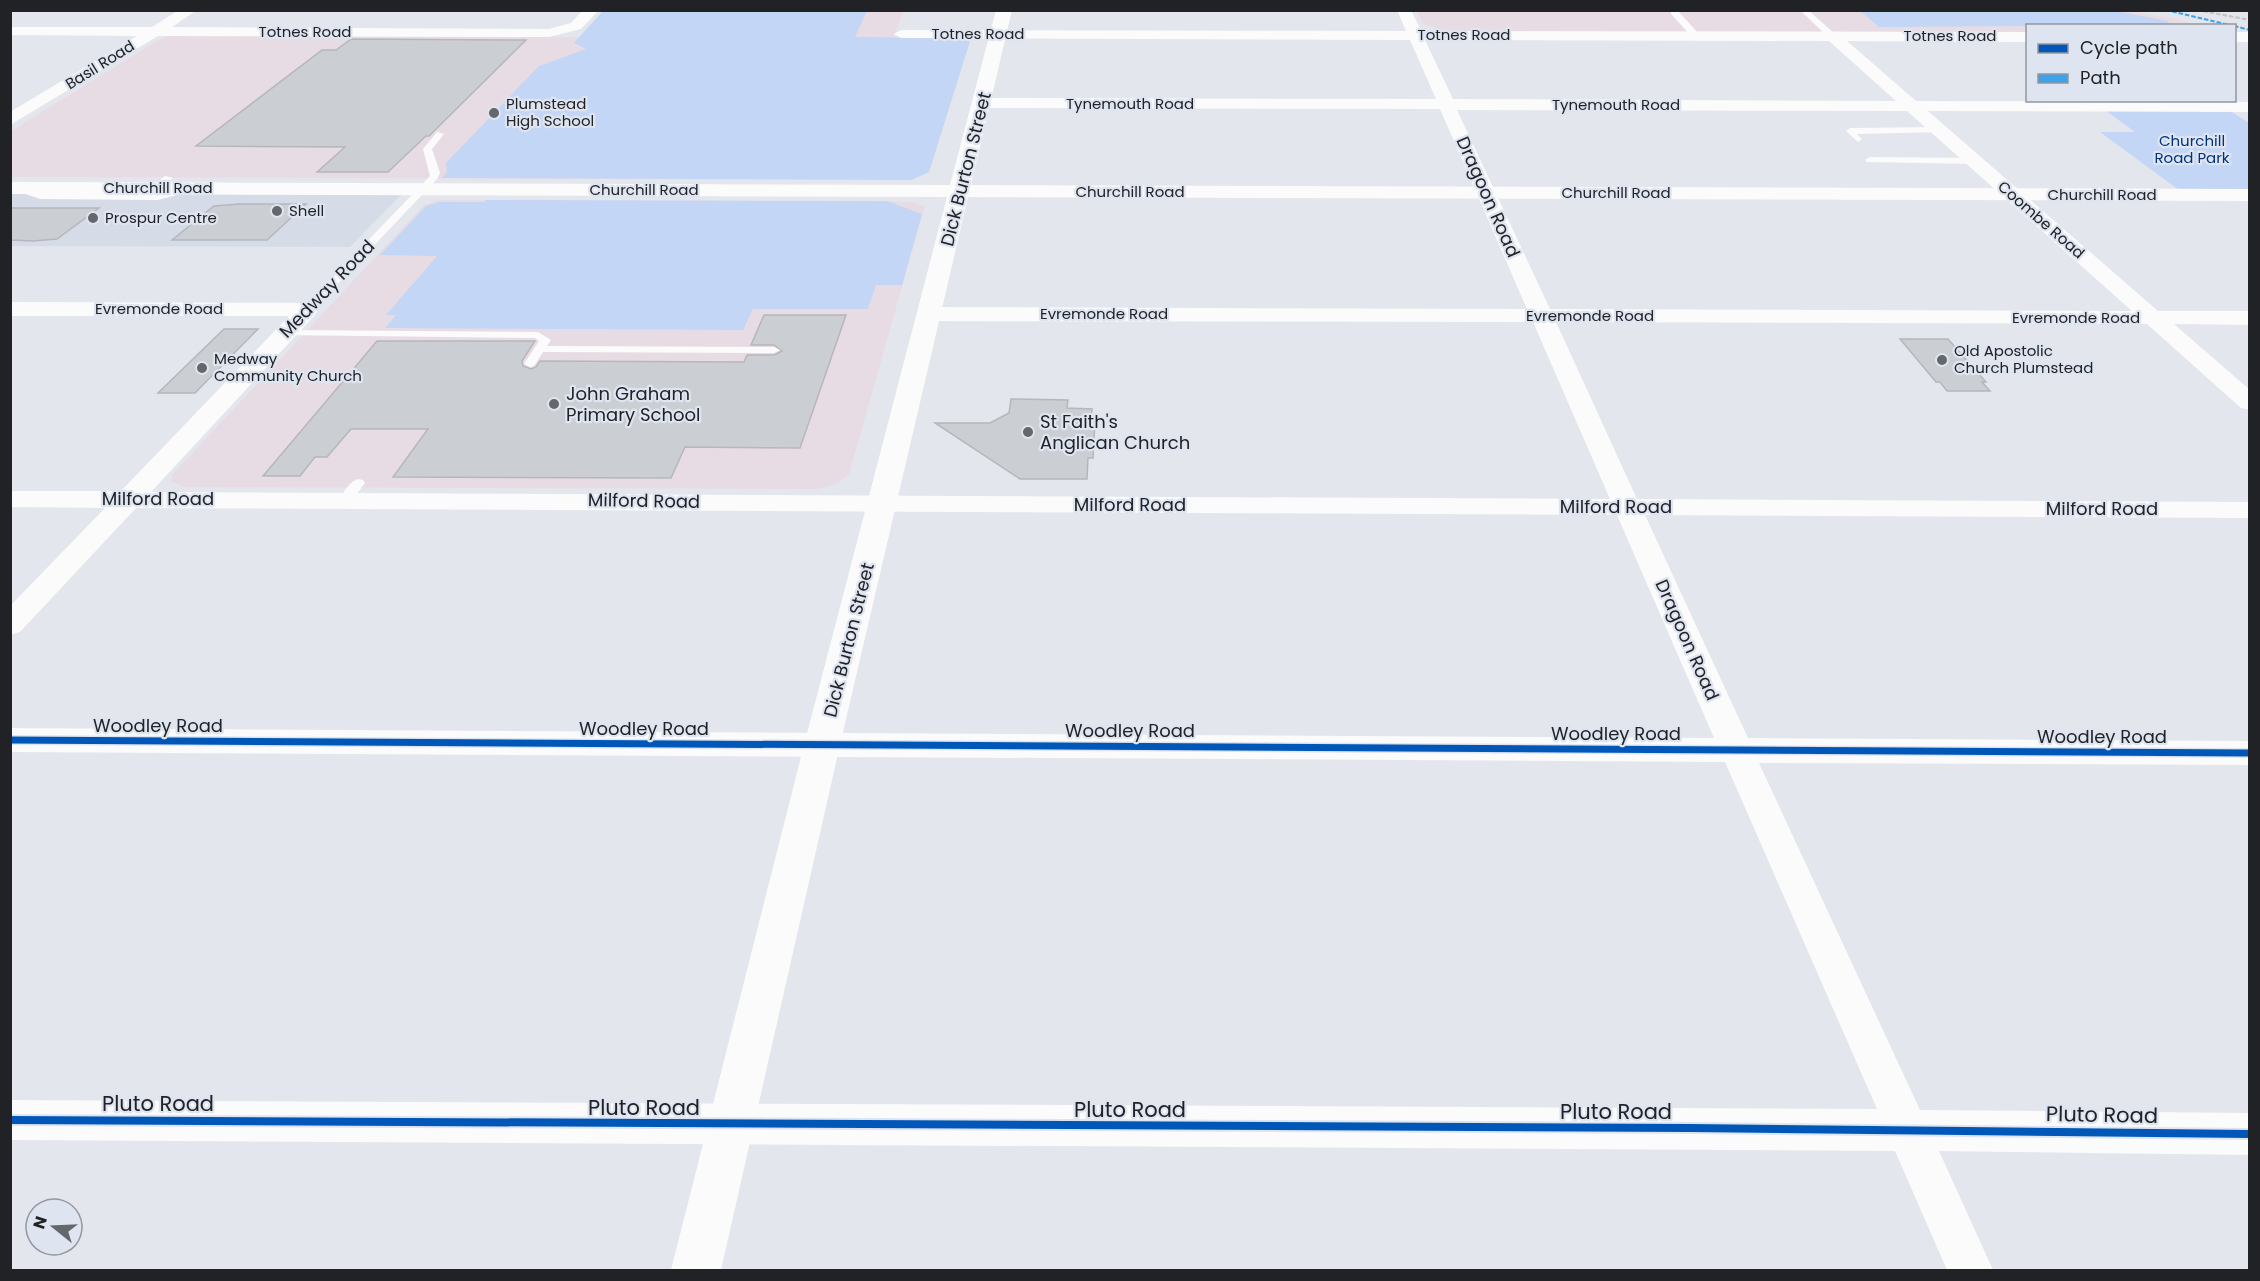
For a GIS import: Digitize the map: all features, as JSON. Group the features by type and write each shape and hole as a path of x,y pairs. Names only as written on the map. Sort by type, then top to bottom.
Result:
{"street":[{"name":"Basil Road","path":"10,120 190,10"},
{"name":"Totnes Road","path":"10,31 549,33 576,26 592,10"},
{"name":"Dragoon Road","path":"1404,10 1970,1270"},
{"name":"Totnes Road","path":"902,34 1001,22 1415,35 2026,37"},
{"name":"Dick Burton Street","path":"696,1270 822,745 931,314 958,191 1001,22"},
{"name":"Coombe Road","path":"1832,36 2250,403"},
{"path":"10,100 43,100"},
{"name":"Tynemouth Road","path":"982,103 2250,107"},
{"name":"Churchill Road","path":"14,188 162,183 200,188 2250,195"},
{"name":"Evremonde Road","path":"10,309 307,310"},
{"name":"Medway Road","path":"10,625 307,310"},
{"name":"Evremonde Road","path":"931,314 2250,318"},
{"name":"Milford Road","path":"10,498 130,499 352,491 883,503 2250,510"},
{"name":"Woodley Road","path":"10,740 2250,753"},
{"name":"Pluto Road","path":"10,1120 1907,1129 2250,1134"}],"lane":[{"path":"1803,10 1832,36"},
{"path":"1674,12 1696,36"},
{"path":"1858,139 1850,131 1939,130"},
{"path":"422,189 435,175 427,149 440,134"},
{"path":"1869,160 1974,161"},
{"path":"14,188 40,196 149,197 200,188"},
{"name":"Medway Road","path":"307,310 422,189"},
{"path":"285,333 531,334 543,337 545,340 530,364"},
{"path":"540,349 774,350"}],"shaded area":[{"name":"Plumstead High School","path":"904,10 893,38 960,38 970,41 929,172 911,180 11,177 11,131 160,39 173,35 579,37 603,11"},
{"path":"2128,10 2193,24 2026,24 2026,32 1448,31 1423,24 1417,11"},
{"path":"11,193 402,194 350,247 11,246"},
{"name":"John Graham Primary School","path":"438,200 912,202 925,206 849,474 836,484 817,489 185,487 172,482 172,475 424,205"}],"green space":[{"path":"2111,10 2168,21 2170,24 2026,24 2026,26 1879,27 1860,11"},
{"path":"603,11 867,11 855,37 960,38 970,41 929,172 911,180 442,178 447,172 446,163 539,66 586,49 574,43"},
{"name":"Churchill Road Park","path":"2105,110 2229,110 2249,123 2249,190 2179,190 2100,132 2135,132"},
{"path":"486,200 887,201 922,214 902,285 876,285 868,309 753,309 743,330 385,328 396,315 386,315 437,256 380,255 426,206 439,202 484,202"}],"building":[{"path":"351,39 526,40 429,136 426,136 388,172 317,172 345,147 196,146 322,50 336,50"},
{"path":"306,204 267,240 172,240 214,206"},
{"path":"10,208 99,208 57,239 33,241 10,240"},
{"path":"764,315 846,315 800,448 685,447 671,478 393,477 428,429 351,429 327,457 315,457 300,476 263,476 377,341 535,341 522,361 523,366 531,369 536,367 540,361 744,362 747,355 774,355 782,351 774,345 751,345"},
{"name":"Medway Community Church","path":"224,329 258,329 195,393 158,393"},
{"name":"Old Apostolic Church Plumstead","path":"1900,339 1948,339 1986,382 1982,382 1990,391 1947,391 1940,382 1936,382"},
{"name":"St Faith's Anglican Church","path":"1011,399 1068,400 1067,408 1092,409 1091,422 1095,422 1093,458 1088,458 1087,479 1020,479 935,423 990,423 1009,413"}],"railway":[{"path":"2197,10 2250,20"}],"marked path":[{"path":"2166,10 2226,24"},
{"path":"2236,26 2250,30"}],"cycle path":[{"path":"10,740 2250,753"},
{"path":"10,1120 1690,1128 2250,1134"}],"place":[{"name":"Plumstead High School","path":"494,113"},
{"name":"Shell","path":"277,211"},
{"name":"Prospur Centre","path":"93,218"},
{"name":"Old Apostolic Church Plumstead","path":"1942,360"},
{"name":"Medway Community Church","path":"202,368"},
{"name":"John Graham Primary School","path":"554,404"},
{"name":"St Faith's Anglican Church","path":"1028,432"}]}
